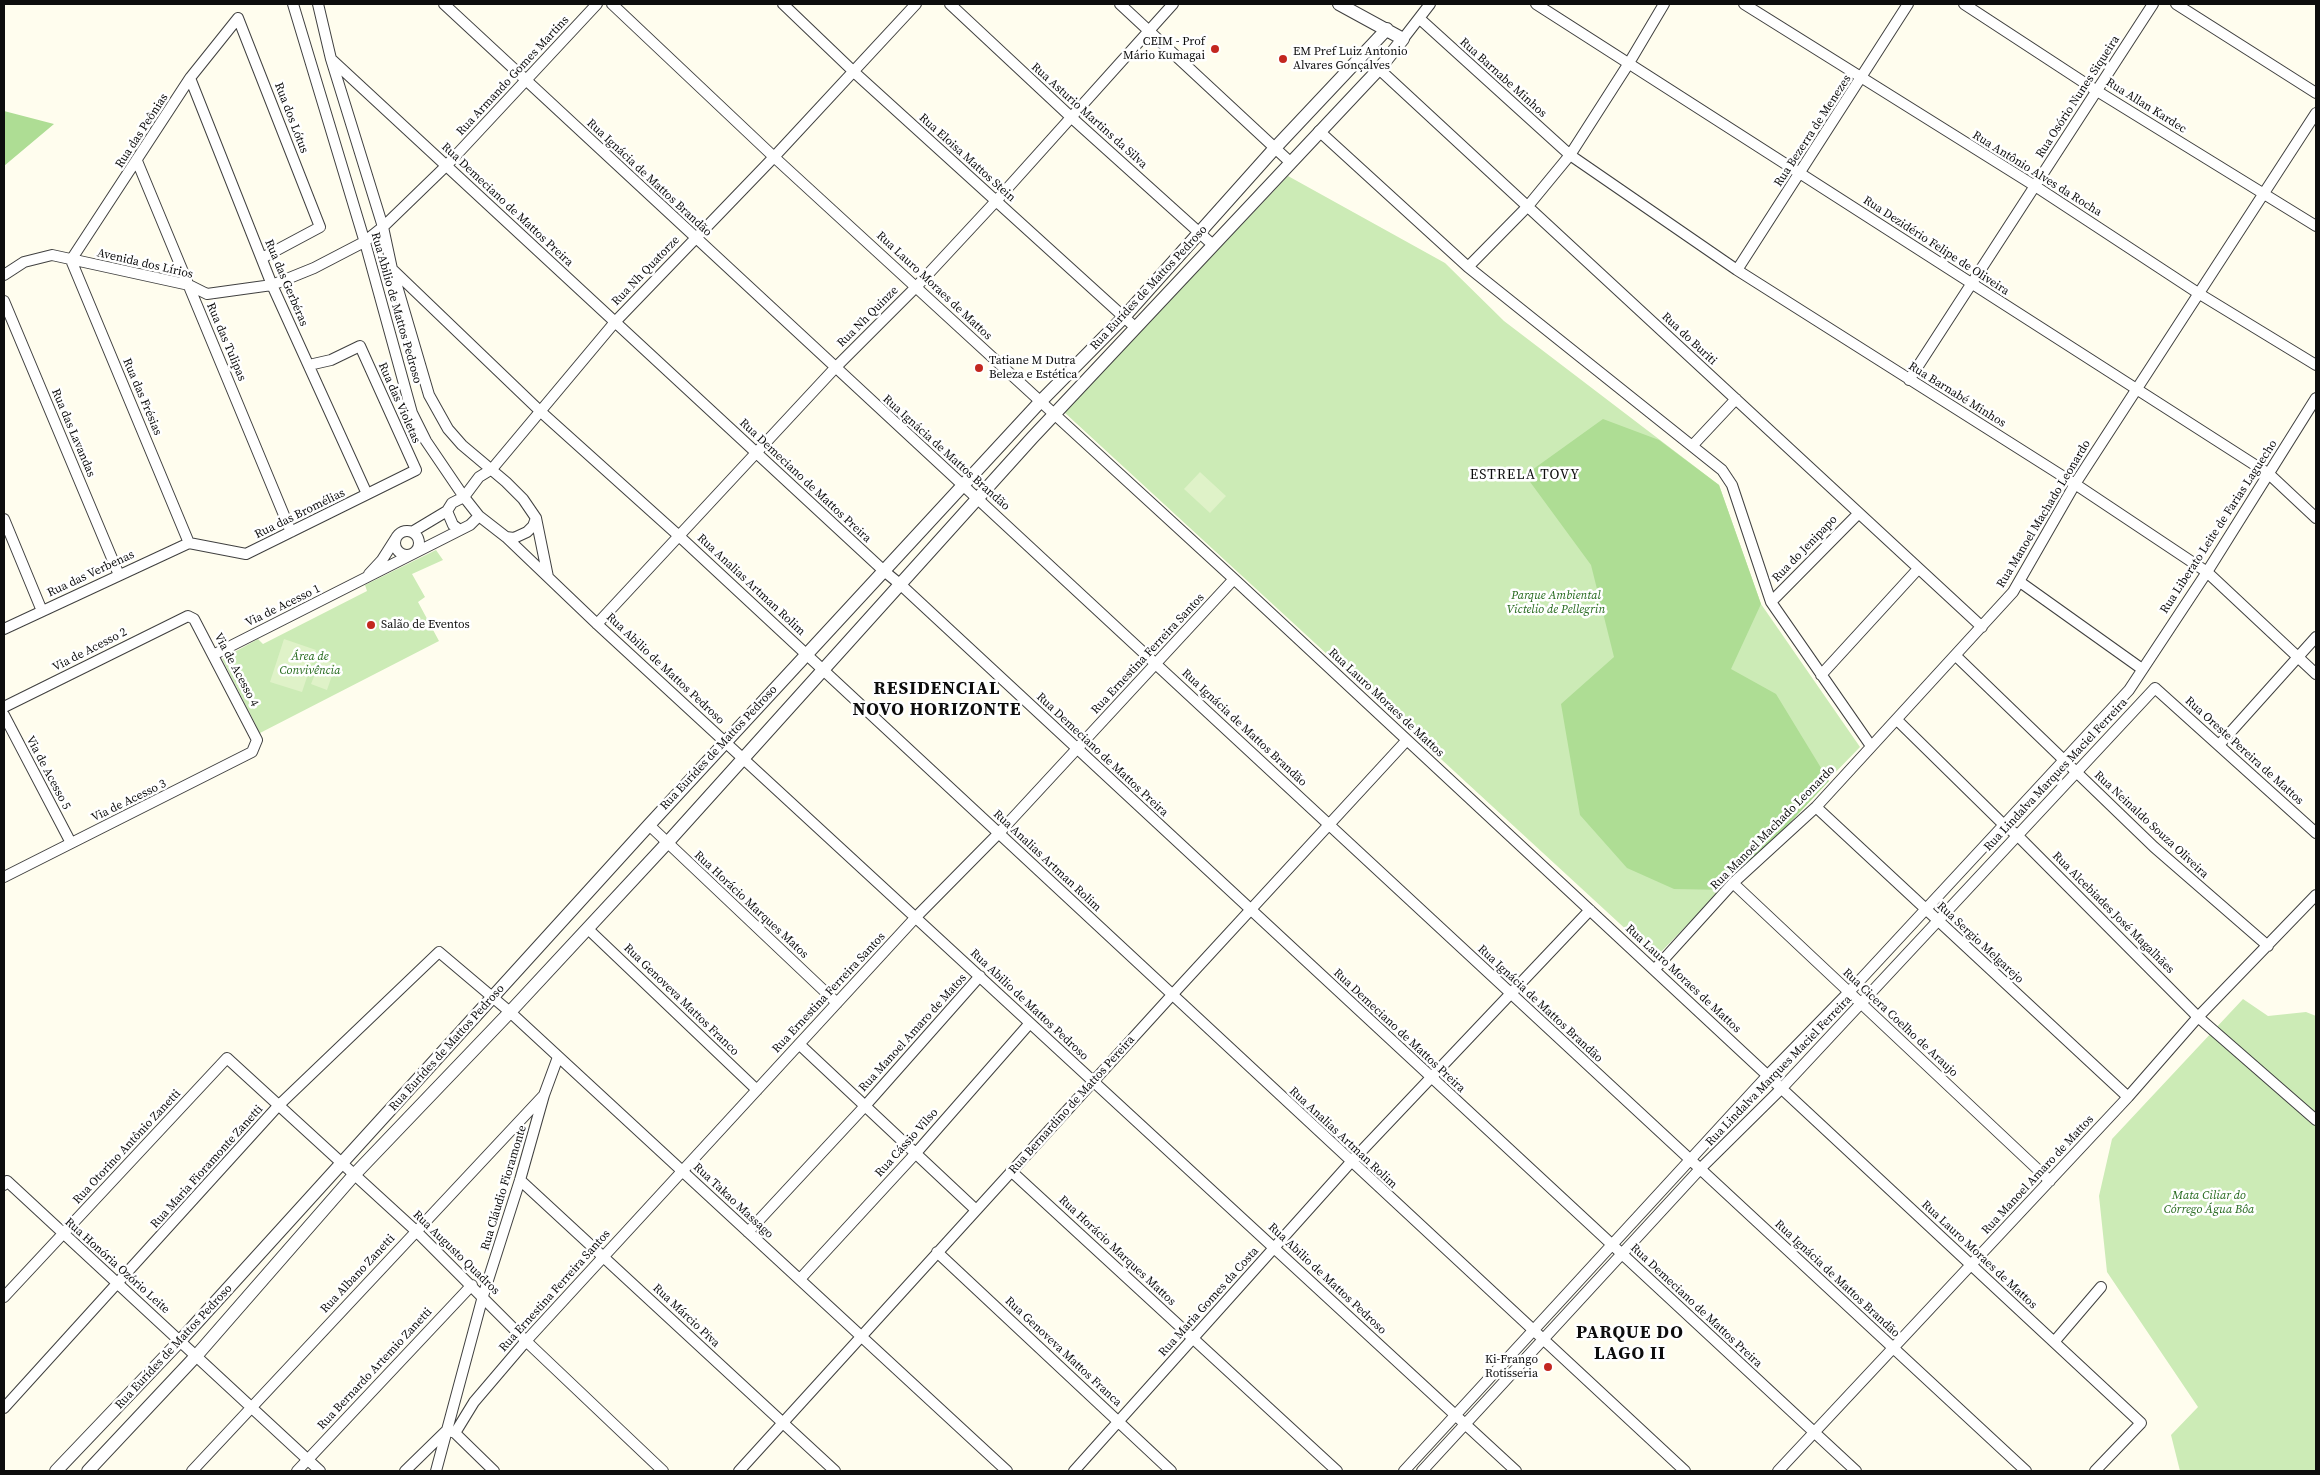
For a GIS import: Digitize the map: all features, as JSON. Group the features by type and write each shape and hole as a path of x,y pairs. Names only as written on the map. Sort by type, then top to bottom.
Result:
{"street":[{"name":"Rua Abilio de Mattos Pedroso","path":"293,4 365,244 412,413 426,441 464,497 480,516 506,537 1516,1471"},
{"name":"Rua Abilio de Mattos Pedroso","path":"318,4 330,59 383,227 392,269 432,401 448,429 462,445 492,469 523,499 536,518 548,577"},
{"name":"Rua Ignácia de Mattos Brandão","path":"444,4 695,239 1156,663 1510,994 2026,1471"},
{"name":"Rua Armando Gomes Martins","path":"365,244 446,166 597,4"},
{"name":"Rua Lauro Moraes de Mattos","path":"612,4 1654,969 2141,1424 2095,1471"},
{"name":"Rua Eloisa Mattos Stein","path":"783,4 854,72 1136,328"},
{"name":"Rua Nh Quatorze","path":"464,497 479,477 492,469 615,322 854,72 916,4"},
{"name":"Rua Asturio Martins da Silva","path":"950,4 1072,118 1213,245"},
{"path":"1120,4 1290,162"},
{"name":"Rua Nh Quinze","path":"598,624 835,368 917,286 996,201 1173,4"},
{"path":"1339,4 1403,39 1430,4"},
{"name":"Rua Dezidério Felipe de Oliveira","path":"1536,4 2135,390 2269,474 2316,518"},
{"path":"1468,267 1528,206 1570,155 1664,4"},
{"name":"Rua Antônio Alves da Rocha","path":"1744,4 2035,186 2198,294 2316,366"},
{"name":"Rua Bezerra de Menezes","path":"1737,270 1908,4"},
{"name":"Rua Allan Kardec","path":"1964,4 2097,91 2316,226"},
{"name":"Rua Osório Nunes Siqueira","path":"1909,380 2153,4"},
{"path":"2176,4 2316,93"},
{"name":"Rua das Peônias","path":"71,260 190,78 238,18"},
{"name":"Rua dos Lótus","path":"238,18 320,227 262,258"},
{"name":"Rua Barnabe Minhos","path":"1420,19 1570,155"},
{"name":"Rua Eurídes de Mattos Pedroso","path":"56,1471 181,1340 493,998 648,824 1040,402 1124,317 1275,148 1387,29"},
{"name":"Rua Eurídes de Mattos Pedroso","path":"88,1471 197,1355 354,1175 588,929 1055,415 1379,68 1403,39"},
{"name":"Rua Demeciano de Mattos Preira","path":"330,59 901,585 1856,1471"},
{"name":"Rua do Buriti","path":"1379,68 1858,514 1982,626"},
{"name":"Rua das Gerbéras","path":"190,78 273,287 367,494"},
{"name":"Rua Manoel Machado Leonardo","path":"1654,969 1733,883 1816,807 1956,656 2020,582 2075,484 2316,113"},
{"path":"1319,131 1468,267 1722,470 1732,485 1771,602 1871,746"},
{"name":"Rua Barnabé Minhos","path":"1570,155 1737,270 2075,484 2207,572 2316,674"},
{"name":"Rua das Tulipas","path":"137,161 291,532"},
{"name":"Avenida dos Lírios","path":"4,275 24,262 52,255 189,286 207,294 273,287 365,244"},
{"name":"Rua das Frésias","path":"71,260 189,543"},
{"name":"Rua Analias Artman Rolim","path":"392,269 540,411 679,536 999,832 1351,1162 1685,1471"},
{"name":"Rua das Lavandas","path":"4,301 119,576"},
{"name":"Rua das Violetas","path":"309,366 331,360 360,346 416,470"},
{"name":"Rua Liberato Leite de Farias Laguecho","path":"2142,669 2207,572 2316,398"},
{"path":"1692,446 1736,399"},
{"name":"Rua das Bromélias","path":"189,543 246,554 416,470"},
{"path":"363,580 382,560 397,537 405,532 412,532 448,511 452,504 464,497"},
{"path":"448,511 453,525 460,530 470,525 480,516"},
{"name":"Rua do Jenipapo","path":"1771,602 1858,514"},
{"path":"506,537 514,538 527,532 533,526 536,518"},
{"path":"4,519 42,611"},
{"name":"Via de Acesso 1","path":"214,654 460,530"},
{"path":"397,537 395,544 399,552 406,555 414,552 418,547 418,540 412,532"},
{"name":"Rua das Verbenas","path":"4,629 189,543"},
{"path":"1822,676 1918,569"},
{"name":"Rua Ernestina Ferreira Santos","path":"451,1432 526,1341 682,1171 916,917 1078,749 1234,580"},
{"path":"2020,582 2142,669"},
{"name":"Via de Acesso 4","path":"188,616 194,619 214,654 257,740"},
{"name":"Via de Acesso 2","path":"4,707 188,616"},
{"path":"2219,745 2316,637"},
{"name":"Rua Neinaldo Souza Oliveira","path":"1956,656 2154,847 2268,946"},
{"name":"Rua Lindalva Marques Maciel Ferreira","path":"1534,1331 1768,1075 1849,992 2063,758 2129,690 2142,669"},
{"name":"Rua Lindalva Marques Maciel Ferreira","path":"1422,1471 1700,1169 1782,1088 2155,688"},
{"name":"Rua Oreste Pereira de Mattos","path":"2155,688 2316,834"},
{"name":"Via de Acesso 5","path":"4,715 71,843"},
{"name":"Rua Alcebiades José Magalhães","path":"1897,720 2003,824 2017,835 2198,1016 2316,1120"},
{"name":"Via de Acesso 3","path":"4,877 252,752 257,740"},
{"name":"Rua Bernardino de Mattos Pereira","path":"739,1471 1093,1081 1407,740"},
{"name":"Rua Sergio Melgarejo","path":"1816,807 2128,1097"},
{"name":"Rua Horácio Marques Matos","path":"648,824 837,1003"},
{"name":"Rua Cicera Coelho de Araujo","path":"1733,883 2050,1181"},
{"name":"Rua Manoel Amaro de Mattos","path":"1778,1471 2128,1097 2198,1016 2316,895"},
{"name":"Rua Maria Gomes da Costa","path":"1074,1471 1351,1162 1590,910"},
{"name":"Rua Genoveva Mattos Franco","path":"588,929 757,1090"},
{"name":"Rua Takao Massago","path":"439,952 510,1012 1007,1471"},
{"name":"Rua Maria Fioramonte Zanetti","path":"4,1408 278,1106 439,952"},
{"name":"Rua Manoel Amaro de Matos","path":"748,1232 865,1106 980,976"},
{"name":"Rua Cássio Vilso","path":"800,1279 916,1153 1030,1023"},
{"name":"Rua Manoel Amaro de Matos","path":"799,1044 976,1210"},
{"name":"Rua Cláudio Fioramonte","path":"436,1471 451,1432 483,1296 520,1180 544,1095 558,1057"},
{"name":"Rua Augusto Quadros","path":"227,1058 416,1230 526,1341 663,1471"},
{"name":"Rua Otorino Antônio Zanetti","path":"4,1297 227,1058"},
{"name":"Rua Albano Zanetti","path":"192,1471 544,1095"},
{"name":"Rua Horácio Marques Mattos","path":"1011,1171 1337,1471"},
{"name":"Rua Márcio Piva","path":"520,1180 835,1471"},
{"name":"Rua Honória Ozório Leite","path":"6,1183 181,1340 320,1471"},
{"name":"Rua Genoveva Mattos Franca","path":"938,1252 1171,1471"},
{"name":"Rua Bernardo Artemio Zanetti","path":"296,1471 472,1285"},
{"path":"2054,1342 2101,1287"},
{"path":"1404,1471 1534,1331"},
{"path":"405,1471 451,1432 494,1471"}],"green space":[{"path":"4,111 54,124 4,166"},
{"name":"Parque Ambiental Victelio de Pellegrin","path":"1288,176 1445,263 1504,321 1719,485 1761,604 1860,747 1656,957 1064,412"},
{"path":"1603,419 1659,440 1719,485 1761,604 1731,669 1776,694 1829,781 1727,890 1674,889 1627,868 1580,815 1561,704 1614,657 1591,565 1525,475"},
{"path":"1200,472 1226,496 1210,513 1184,489"},
{"name":"Área de Convivência","path":"436,550 443,560 412,574 425,597 418,602 439,641 260,733 222,659 258,639 263,644 367,591 365,585"},
{"path":"284,639 316,650 302,692 270,682"},
{"path":"321,659 336,664 327,690 311,684"},
{"name":"Mata Ciliar do Córrego Água Bôa","path":"2243,999 2268,1016 2306,1012 2316,1016 2316,1471 2180,1471 2171,1435 2198,1407 2107,1272 2099,1196 2112,1139"}],"place":[{"name":"CEIM - Prof Mário Kumagai","path":"1215,49"},
{"name":"EM Pref Luiz Antonio Alvares Gonçalves","path":"1283,59"},
{"name":"Tatiane M Dutra Beleza e Estética","path":"979,368"},
{"name":"Salão de Eventos","path":"371,625"},
{"name":"Ki-Frango Rotisseria","path":"1548,1367"}],"district":[{"name":"ESTRELA TOVY","path":"1525,475"},
{"name":"RESIDENCIAL NOVO HORIZONTE","path":"937,700"},
{"name":"PARQUE DO LAGO II","path":"1630,1344"}]}
